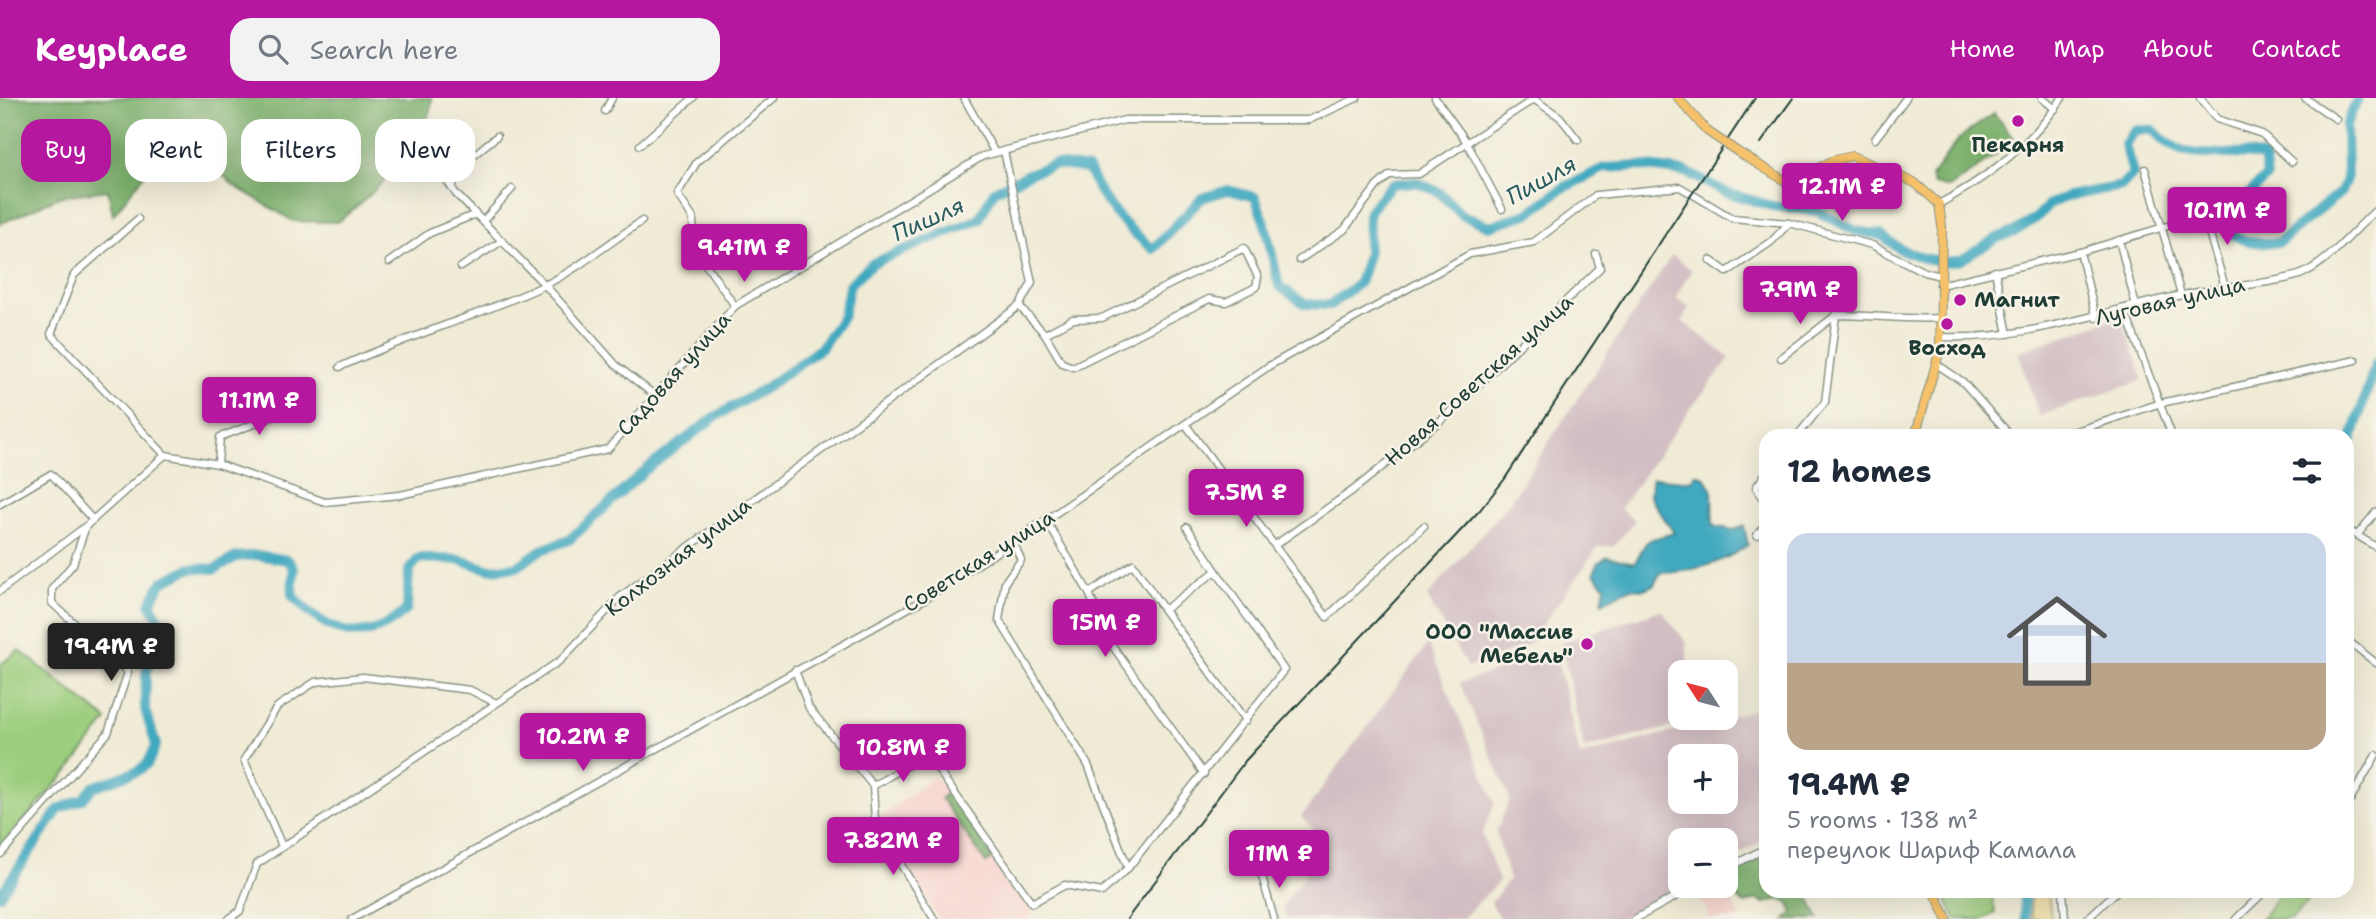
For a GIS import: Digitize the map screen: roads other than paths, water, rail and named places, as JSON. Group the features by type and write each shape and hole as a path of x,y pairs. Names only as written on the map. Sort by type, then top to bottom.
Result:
{"main road":[{"path":"1678,98 1707,131 1787,182 1804,177 1841,157 1862,158 1915,183 1939,204 1942,247 1941,337 1938,365 1917,429"},
{"path":"1937,898 1947,919"}],"street":[{"path":"606,110 612,98"},
{"path":"640,145 693,98"},
{"path":"735,306 694,248 693,218 677,194 697,162 774,98"},
{"path":"964,98 995,153"},
{"name":"Садовая улица","path":"165,455 218,464 325,502 400,495 608,449 653,394 735,306 983,156 1125,120 1309,120 1357,98"},
{"path":"1435,98 1466,141 1502,209"},
{"path":"1299,260 1344,230 1377,186 1390,175 1419,174 1533,98 1560,117 1578,140"},
{"path":"1875,139 1906,98"},
{"path":"2042,98 2055,109"},
{"path":"1939,204 1987,175 2025,144 2062,98"},
{"path":"2200,98 2217,120 2262,134 2292,162"},
{"path":"2305,98 2336,119"},
{"path":"452,188 459,167 497,136"},
{"path":"1004,150 1032,283 1019,306 1045,334 1062,363 1073,367 1209,299 1226,302 1256,287 1258,277 1244,248 1102,318 1073,318 1045,334"},
{"path":"2145,169 2182,295"},
{"path":"448,182 616,365 653,394"},
{"name":"Советская улица","path":"352,919 923,600 1186,425 1269,366 1471,254 1534,242 1596,195 1680,187 1732,218 1788,223"},
{"path":"483,221 512,189"},
{"name":"Луговая улица","path":"1941,337 1973,339 2008,334 2096,318 2182,295 2301,275 2325,259 2376,210"},
{"path":"390,262 430,233 476,214"},
{"path":"1710,260 1727,272 1772,242 1788,223 1872,245 1924,272 1941,277 1995,271 2080,251 2204,215 2225,287"},
{"path":"0,591 86,526 165,455 51,334 74,275 138,219"},
{"path":"340,367 394,342 545,285 642,221"},
{"path":"2119,240 2136,306"},
{"path":"461,267 502,241"},
{"path":"2080,251 2096,318"},
{"name":"Новая Советская улица","path":"1275,545 1352,491 1445,417 1601,268 1596,254"},
{"path":"1995,271 2008,334"},
{"name":"Колхозная улица","path":"229,919 240,911 257,864 561,660 620,597 1019,306"},
{"path":"2127,310 2127,317 2170,429"},
{"path":"1781,358 1836,315 1891,314 1907,320 1940,318"},
{"path":"1803,429 1825,402 1836,315"},
{"path":"2082,429 2161,403 2356,360"},
{"path":"1938,365 1963,382 2005,429"},
{"path":"218,464 220,437 298,407"},
{"path":"1186,425 1327,617 1424,526"},
{"path":"0,504 51,474 93,520"},
{"path":"2359,533 2376,512"},
{"path":"1045,520 1089,593 1110,641 1203,774"},
{"path":"1,854 108,733 128,672 52,603 52,589 73,564 86,526"},
{"path":"873,786 927,754 1032,903 1065,885 1102,892 1128,868 1284,670 1187,527"},
{"path":"2354,531 2376,547"},
{"path":"1013,541 1021,561 1005,582 999,620 1088,765 1128,868"},
{"path":"1089,593 1133,564 1246,721"},
{"path":"1164,610 1216,571"},
{"path":"2354,646 2376,663"},
{"path":"795,670 809,708 873,786 875,822 933,919"},
{"path":"282,846 244,760 277,707 315,682 363,677 470,690 496,703"},
{"path":"2354,793 2376,755"},
{"path":"1738,863 1759,852"},
{"path":"1260,869 1274,919"},
{"path":"1635,919 1673,898"},
{"path":"2064,898 2065,919"},
{"path":"2087,919 2110,898"},
{"path":"2236,919 2257,898"}],"water":[{"path":"1695,474 1705,477 1712,489 1713,526 1734,530 1744,526 1748,545 1706,566 1660,573 1654,585 1644,589 1631,588 1602,603 1605,586 1594,573 1598,563 1607,557 1635,563 1649,540 1674,533 1650,497 1652,478 1688,481 1693,480"}],"waterway":[{"name":"Пишля","path":"0,895 59,809 83,799 93,787 138,771 148,763 156,745 145,709 146,673 160,621 150,604 162,582 191,568 215,569 236,557 257,555 288,560 294,569 292,595 305,608 333,627 347,632 362,632 377,629 407,609 409,570 419,558 460,560 488,569 517,567 541,550 569,540 648,468 715,417 767,387 821,348 843,316 850,284 873,263 979,219 994,191 1055,164 1088,169 1100,193 1115,213 1153,249 1202,198 1228,190 1255,197 1265,224 1279,286 1305,304 1330,305 1359,283 1368,255 1369,211 1392,184 1416,182 1439,192 1462,215 1489,226 1527,214 1563,188 1604,168 1640,166 1686,172 1727,193 1772,206 1817,211 1856,231 1881,235 1900,249 1923,258 1948,262 1961,260 1997,238 2014,232 2036,218 2050,204 2068,196 2122,186 2133,174 2125,144 2135,130 2153,130 2180,150 2193,153 2264,157 2267,176 2246,197 2219,216 2236,237 2278,243 2341,192 2347,176 2346,125 2358,98"},
{"path":"2354,432 2376,363"},
{"path":"2024,898 2025,919"}],"railway":[{"path":"1127,919 1245,761 1480,510 1504,480 1755,98"},
{"path":"1761,143 1793,98"}],"place":[{"name":"Пекарня","path":"2018,121"},
{"name":"Магнит","path":"1960,300"},
{"name":"Восход","path":"1947,324"},
{"name":"ООО \"Массив Мебель\"","path":"1587,644"}]}
